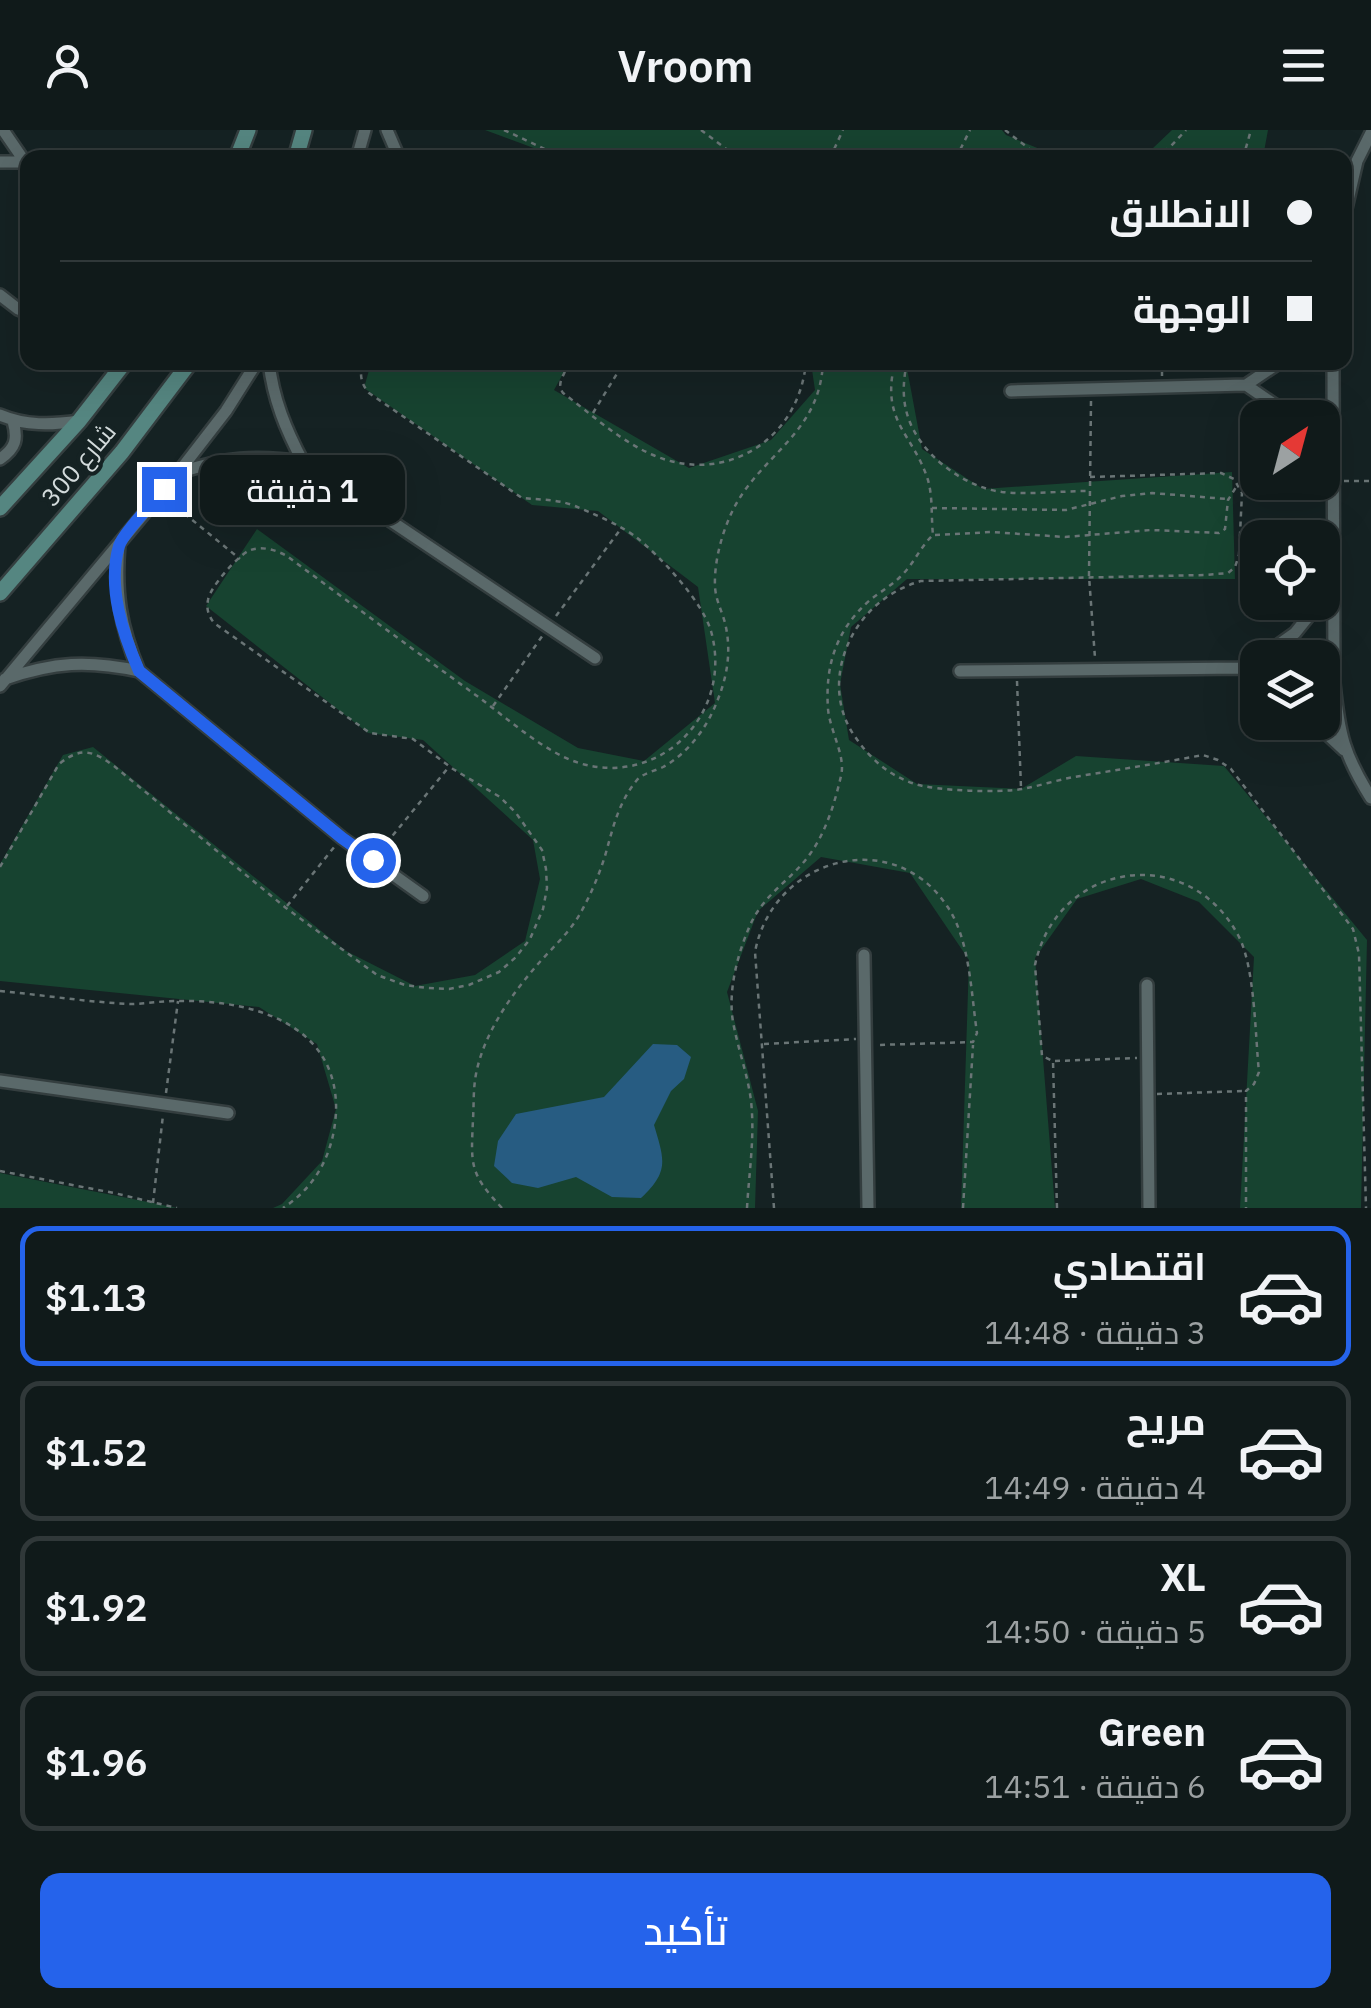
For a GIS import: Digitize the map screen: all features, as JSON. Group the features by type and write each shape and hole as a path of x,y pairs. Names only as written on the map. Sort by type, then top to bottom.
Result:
{"street":[{"path":"2,130 20,154"},
{"path":"1352,183 1371,133"},
{"name":"شارع 300","path":"0,508 79,421 119,370"},
{"name":"شارع 300","path":"0,593 122,452 184,370"},
{"path":"3,682 178,473 252,370"},
{"path":"270,370 277,406 302,462"},
{"path":"1012,391 1246,385 1268,370"},
{"path":"1331,400 1333,370"},
{"path":"1246,385 1268,400"},
{"path":"0,415 13,421 56,425 79,421"},
{"path":"0,459 12,451 18,436 13,421"},
{"path":"178,473 239,458 271,457 302,462 595,658"},
{"path":"120,543 118,608 139,671 342,838 422,896"},
{"path":"1285,640 1306,620"},
{"path":"1334,620 1334,683 1344,751"},
{"path":"3,682 38,668 72,662 139,671"},
{"path":"960,671 1240,668"},
{"path":"1333,740 1344,751 1371,798"},
{"path":"864,954 868,1208"},
{"path":"1147,985 1149,1208"},
{"path":"0,1081 228,1113"}],"path":[{"path":"504,130 547,150"},
{"path":"702,130 728,150"},
{"path":"1005,130 1031,150"},
{"path":"1167,150 1186,130"},
{"path":"0,867 59,764 76,754 92,753 114,766 286,908 377,976 405,985 460,988 489,978 524,948 540,920 547,888 544,860 536,840 516,813 413,739 370,733 214,623 208,598 231,566 248,552 264,548 287,556 502,715 574,762 618,768 652,761 678,743 698,718 714,679 715,653 707,620 687,589 634,535 574,506 522,498 369,393 362,370"},
{"path":"566,370 560,388 634,446 656,456 702,466 728,462 756,448 781,425 800,391 804,370"},
{"path":"592,414 619,370"},
{"path":"502,1208 484,1188 471,1158 475,1078 486,1040 536,966 576,922 599,874 616,814 637,780 680,755 713,711 729,664 725,620 716,601 715,586 721,542 741,494 808,416 818,394 822,370"},
{"path":"894,370 895,415 925,471 931,492 933,535"},
{"path":"906,370 903,385 908,417 923,444 950,470 972,483 1002,492 1090,491"},
{"path":"1092,388 1089,576 1096,669"},
{"path":"1090,477 1221,473 1234,478 1242,493 1235,566 1228,573 912,584 883,599 854,633 844,654 839,687 843,714 862,747 883,768 911,783 940,789 1020,790 1203,755 1218,760 1236,774 1353,929 1359,954 1366,1208"},
{"path":"1340,482 1371,480"},
{"path":"747,1208 752,1116 733,1026 734,980 747,931 760,908 816,844 836,794 843,763 830,721 827,683 837,645 849,621 905,572 933,535 992,532 1090,536 1150,530 1221,533 1228,500 1238,484"},
{"path":"932,508 1052,511 1152,493 1228,500"},
{"path":"160,494 240,559"},
{"path":"1017,670 1020,790"},
{"path":"373,860 450,766"},
{"path":"286,908 342,838"},
{"path":"774,1208 755,952 760,930 789,886 826,865 861,861 894,866 914,874 939,894 952,912 963,942 977,1033 973,1042 963,1208"},
{"path":"1148,1058 1053,1061 1042,1056 1034,965 1046,932 1064,906 1087,888 1117,877 1154,877 1188,887 1208,899 1225,916 1248,959 1259,1072 1254,1084 1246,1091 1148,1094"},
{"path":"0,991 130,1004 178,1000 214,1003 258,1010 297,1029 316,1046 327,1065 336,1110 324,1164 305,1191 282,1208"},
{"path":"762,1044 973,1042"},
{"path":"1053,1061 1057,1208"},
{"path":"1246,1091 1246,1208"},
{"path":"0,1171 177,1208"}],"green space":[{"path":"485,130 1002,130 1042,150 539,150"},
{"path":"1172,130 1268,130 1264,150 1148,150"},
{"path":"369,370 565,370 554,390 689,468 771,440 815,390 812,370 907,370 922,449 983,489 1232,472 1235,579 907,579 851,627 840,684 849,740 917,784 1021,789 1076,756 1224,766 1367,940 1361,1208 1240,1208 1254,957 1199,902 1141,879 1077,899 1035,958 1055,1208 961,1208 969,960 910,873 821,857 758,911 727,992 758,1111 755,1208 273,1208 282,1204 322,1161 336,1109 317,1044 259,1007 0,981 0,864 63,755 93,747 346,951 415,986 475,975 525,941 540,879 533,840 423,740 368,733 206,606 257,529 465,681 578,748 644,761 715,703 698,587 598,511 532,505 364,388"},
{"path":"0,1173 153,1203 177,1208 0,1208"}],"water":[{"path":"653,1044 677,1045 691,1057 684,1079 671,1091 654,1125 662,1164 657,1180 641,1198 612,1197 576,1177 538,1188 512,1183 494,1166 498,1141 516,1114 604,1097"}],"route":[{"path":"164,489 120,543 118,608 139,671 373,860"}]}
